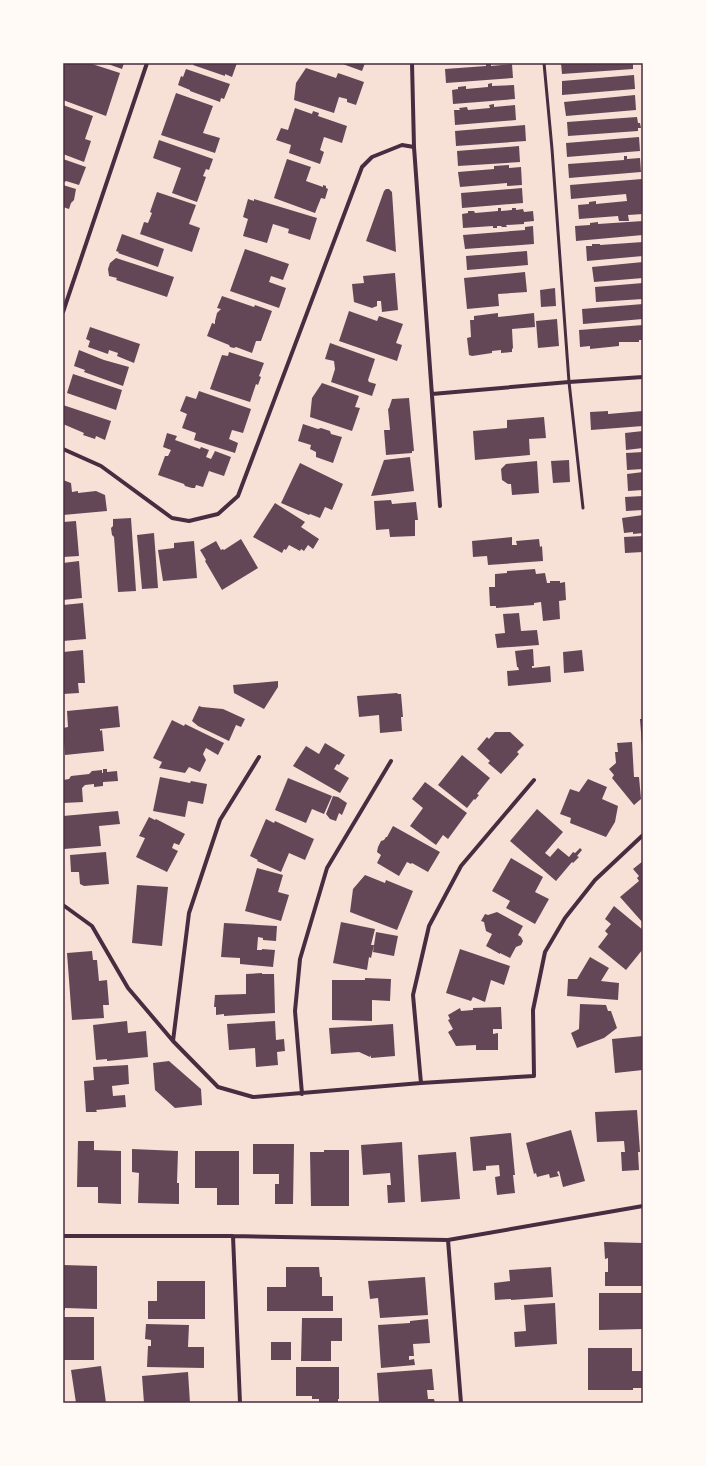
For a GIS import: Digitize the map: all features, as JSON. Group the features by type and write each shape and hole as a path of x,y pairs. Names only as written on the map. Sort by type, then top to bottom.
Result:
{"street":[{"path":"63,312 147,63"},
{"path":"412,63 414,146 440,506"},
{"path":"63,449 101,466 172,518 189,521 218,514 238,496 362,167 372,157 402,144 414,146"},
{"path":"432,394 643,377"},
{"path":"173,1041 189,913 220,820 259,757"},
{"path":"302,1094 295,1012 300,959 326,868 391,761"},
{"path":"421,1083 413,994 429,926 461,866 534,780"},
{"path":"63,905 92,926 128,988 173,1041 218,1087 253,1097 421,1083 534,1076 532,1010 545,952 565,918 595,880 643,835"},
{"path":"63,1236 233,1236 448,1240 643,1206"},
{"path":"233,1236 240,1403"},
{"path":"448,1240 461,1403"}],"lane":[{"path":"544,63 552,149 569,382 583,508"}],"building":[{"path":"63,63 89,63 120,73 106,116 63,100"},
{"path":"105,63 124,63 122,69"},
{"path":"194,63 237,63 232,77 193,65"},
{"path":"340,63 365,63 362,71"},
{"path":"486,63 491,63 491,66 512,64 513,78 446,83 445,69 486,66"},
{"path":"561,63 633,63 633,69 562,74"},
{"path":"306,68 336,78 338,73 364,82 356,105 347,102 347,99 339,97 334,113 294,100 296,83"},
{"path":"186,69 230,84 224,99 221,98 220,102 178,85 181,76 183,77"},
{"path":"634,75 635,89 562,95 562,81"},
{"path":"492,83 492,86 514,85 515,99 453,104 452,90 458,89 458,87 466,86 466,89 488,87 488,84"},
{"path":"176,93 213,106 203,133 220,138 215,153 161,135"},
{"path":"635,95 636,110 566,116 564,102"},
{"path":"494,104 494,107 515,105 516,120 455,125 454,110 460,110 459,108 467,107 468,110 490,108 489,105"},
{"path":"63,105 93,116 85,139 91,141 84,162 63,154"},
{"path":"295,108 312,114 313,111 319,113 318,116 347,126 342,143 324,137 320,150 324,152 320,164 289,153 291,145 276,140 281,128 288,130"},
{"path":"637,117 641,128 638,128 638,131 568,136 567,122"},
{"path":"525,125 526,141 456,146 455,131"},
{"path":"639,137 640,151 567,157 566,143"},
{"path":"159,140 213,159 209,170 206,169 203,176 206,177 197,202 172,193 181,168 153,158"},
{"path":"519,146 520,162 458,166 457,151"},
{"path":"624,156 627,156 627,159 640,158 641,172 569,178 568,164 624,160"},
{"path":"63,159 86,167 79,185 63,181"},
{"path":"287,159 311,167 306,181 323,187 323,185 326,186 328,189 325,199 321,198 315,213 274,198"},
{"path":"509,165 509,168 521,167 522,185 507,186 507,183 460,187 458,172 494,169 494,166"},
{"path":"642,179 643,214 628,215 629,221 619,221 618,216 579,219 578,205 589,204 589,202 596,201 596,204 627,201 626,194 571,199 570,185"},
{"path":"63,185 76,189 74,200 69,209 63,207"},
{"path":"522,188 523,203 462,208 461,193"},
{"path":"386,189 389,189 392,192 396,252 366,241"},
{"path":"157,192 196,205 189,224 200,228 192,252 140,234 144,222 148,223"},
{"path":"248,199 254,201 254,199 317,218 310,240 288,233 289,229 273,224 267,243 243,236 248,219 243,217"},
{"path":"498,208 501,208 501,211 516,208 516,210 523,209 524,212 533,211 534,221 524,222 524,224 506,225 507,227 497,226 497,228 493,228 493,226 463,228 462,214 468,213 468,211 474,211 475,213 498,211"},
{"path":"643,221 643,235 576,241 575,226 590,225 590,223 598,222 598,224"},
{"path":"533,226 534,244 465,249 463,235 525,230 525,227"},
{"path":"122,234 164,249 158,267 118,253 119,252 116,251"},
{"path":"643,242 643,256 587,261 586,246 592,246 592,244 600,245"},
{"path":"245,249 289,264 283,280 271,276 269,282 286,288 279,308 230,291"},
{"path":"527,251 528,265 467,270 466,256"},
{"path":"116,258 174,277 167,297 116,280 117,278 109,276 108,269 110,263"},
{"path":"643,262 643,278 594,282 592,267"},
{"path":"525,272 527,292 498,294 499,306 467,309 464,278"},
{"path":"395,273 398,310 382,312 381,301 377,301 377,306 372,308 354,302 352,284 364,283 363,276"},
{"path":"643,283 643,299 596,302 595,287"},
{"path":"555,288 556,306 541,307 540,290"},
{"path":"222,296 254,307 255,305 272,311 261,341 256,341 252,353 236,347 230,347 229,345 207,336 212,323 215,324 217,313 221,309 217,308"},
{"path":"643,304 643,319 583,324 582,309"},
{"path":"349,311 377,321 379,316 403,324 396,343 402,345 397,361 339,341"},
{"path":"498,313 498,317 534,313 535,327 512,329 512,352 501,353 501,350 492,351 492,353 472,356 469,355 467,338 471,337 470,320 474,320 474,316"},
{"path":"557,319 559,346 538,348 536,321"},
{"path":"643,325 643,340 639,340 639,342 619,342 619,346 590,349 590,346 580,347 579,330"},
{"path":"90,327 140,344 134,363 117,356 118,353 109,350 108,354 88,347 90,341 86,339"},
{"path":"330,343 375,359 368,380 369,382 376,384 372,396 331,382 335,369 334,361 325,359"},
{"path":"79,350 104,360 129,367 123,386 84,372 85,370 74,366"},
{"path":"229,352 264,363 259,376 261,377 258,385 256,384 250,402 210,389 222,355 228,356"},
{"path":"73,374 122,390 116,410 67,393"},
{"path":"322,383 359,396 355,407 360,408 352,431 310,417 312,398"},
{"path":"199,391 251,409 243,433 232,430 229,439 238,443 235,453 194,440 196,433 182,428 187,414 180,411 186,396 196,399"},
{"path":"409,398 414,451 412,451 412,453 386,455 384,430 390,430 388,409 392,399"},
{"path":"63,405 111,421 105,440 96,436 95,439 83,435 84,433 63,424"},
{"path":"608,411 608,414 643,411 643,426 591,430 590,412"},
{"path":"544,417 546,438 529,439 530,455 475,460 473,431 507,428 507,420"},
{"path":"303,424 330,431 331,434 342,437 333,463 316,457 316,452 310,449 311,445 298,441"},
{"path":"643,431 643,448 626,450 625,433"},
{"path":"167,433 177,436 175,440 200,449 201,447 209,450 206,457 211,459 215,451 231,457 224,476 209,471 203,487 196,485 195,488 192,488 158,475 165,456 168,456 171,450 163,447"},
{"path":"643,452 643,469 627,470 626,453"},
{"path":"410,457 414,491 371,496 384,460"},
{"path":"569,460 570,482 553,483 551,461"},
{"path":"537,461 539,493 512,495 511,484 508,484 502,480 501,469 506,464"},
{"path":"300,463 343,484 332,510 325,507 320,518 281,503"},
{"path":"643,472 643,490 628,491 627,474"},
{"path":"63,480 71,483 72,492 78,491 78,493 96,491 105,495 107,511 63,515"},
{"path":"643,496 643,510 626,511 625,497"},
{"path":"391,500 392,504 416,502 418,520 415,520 415,536 390,537 389,529 376,530 374,501"},
{"path":"275,503 305,522 301,527 319,539 313,549 308,545 304,551 301,549 300,551 289,545 282,553 253,537"},
{"path":"643,515 643,533 624,533 622,518"},
{"path":"131,518 136,591 118,592 114,537 112,535 111,528 113,526 113,519"},
{"path":"76,521 79,556 63,557 63,522"},
{"path":"154,533 158,588 142,589 137,535"},
{"path":"643,536 643,552 625,553 624,537"},
{"path":"512,537 512,545 517,545 516,541 539,539 540,547 542,546 543,561 488,565 487,556 473,557 472,541"},
{"path":"241,539 258,568 222,590 200,550 216,541 221,550 224,550"},
{"path":"194,541 197,578 163,581 158,550 174,548 174,543"},
{"path":"79,561 82,598 63,600 63,563"},
{"path":"535,569 536,574 545,573 547,583 550,583 550,581 560,581 560,583 565,582 566,600 559,601 560,619 543,621 541,602 534,603 534,605 496,608 496,606 490,606 489,587 495,587 495,574 507,573 507,571"},
{"path":"83,603 86,639 63,641 63,605"},
{"path":"519,613 521,631 537,630 539,645 497,648 495,634 505,633 503,614"},
{"path":"533,649 534,666 532,666 532,668 550,666 551,682 508,686 507,671 519,670 517,667 515,651"},
{"path":"83,650 85,683 78,683 79,693 63,694 63,652"},
{"path":"582,650 584,671 564,673 563,652"},
{"path":"278,681 278,687 264,709 234,693 233,685"},
{"path":"401,694 403,717 401,717 402,731 380,733 379,715 359,717 357,696"},
{"path":"118,706 120,727 100,729 100,731 102,730 104,751 65,755 63,728 68,727 67,711"},
{"path":"199,706 223,709 245,719 241,727 236,725 229,741 198,726 192,721"},
{"path":"640,719 643,719 642,745"},
{"path":"172,720 184,726 185,724 224,743 218,755 206,748 203,754 206,760 200,772 189,767 185,773 159,768 162,762 153,758"},
{"path":"495,732 510,732 524,745 517,752 519,754 501,774 488,763 490,761 477,749 487,737 489,739"},
{"path":"632,742 634,777 639,777 641,799 634,805 612,778 614,775 609,769 616,763 615,752 618,752 617,743"},
{"path":"325,743 345,755 339,765 337,764 334,769 349,778 340,793 293,766 306,746 319,754"},
{"path":"462,755 490,778 477,794 479,795 467,808 438,785"},
{"path":"103,769 107,769 107,772 117,771 118,781 103,782 103,786 94,787 94,784 85,785 82,788 83,802 63,803 63,780 69,779 71,776 89,774 92,771 102,770 103,773"},
{"path":"160,777 190,783 191,781 207,784 203,804 188,801 185,817 153,811"},
{"path":"288,778 332,796 324,814 312,809 306,823 275,810"},
{"path":"588,779 607,787 602,799 618,806 615,822 606,837 570,823 571,818 560,814 570,789 579,792"},
{"path":"425,782 467,813 448,839 443,835 436,845 410,826 423,808 412,799"},
{"path":"333,796 338,797 347,803 342,815 339,813 336,821 330,819 326,814"},
{"path":"537,809 563,832 545,853 550,857 558,848 569,857 573,852 575,853 580,848 582,850 577,856 579,857 573,863 572,862 556,881 510,841"},
{"path":"118,811 120,824 99,826 101,846 64,849 63,816"},
{"path":"149,817 185,834 179,845 174,843 172,848 178,851 167,872 136,857 145,838 139,836"},
{"path":"266,819 274,823 275,821 314,839 305,860 289,853 281,872 257,861 258,860 250,856"},
{"path":"393,826 440,852 428,872 412,863 407,862 399,876 377,863 381,855 377,852 378,847 381,841 387,837"},
{"path":"106,852 109,884 84,886 80,884 79,872 71,872 70,855"},
{"path":"511,858 543,877 535,892 549,899 535,924 506,908 510,901 492,891"},
{"path":"643,861 643,923 620,897 639,881 637,878 639,876 633,869"},
{"path":"257,868 283,875 278,892 289,895 281,921 245,911"},
{"path":"365,875 385,883 386,880 413,891 397,930 350,912 353,889"},
{"path":"137,885 168,887 162,946 132,943"},
{"path":"614,906 643,930 643,949 626,970 598,947 608,934 605,931 611,924 605,919"},
{"path":"497,912 523,926 518,935 523,941 521,945 516,947 510,958 486,946 492,934 486,931 484,922 481,921 485,914 488,915"},
{"path":"341,922 375,929 371,945 374,945 371,958 369,957 367,970 333,963"},
{"path":"224,923 277,926 276,941 263,940 263,938 258,937 257,950 275,950 273,967 240,964 240,958 221,957"},
{"path":"376,932 398,936 394,956 373,952"},
{"path":"460,949 510,966 504,985 491,980 485,1002 473,997 471,1001 446,993"},
{"path":"92,951 93,960 97,960 99,981 107,980 109,1005 103,1005 104,1018 72,1020 67,953"},
{"path":"590,957 609,968 601,981 619,983 618,1000 567,996 568,979 577,979"},
{"path":"246,974 274,974 275,1013 224,1016 224,1014 216,1015 216,1007 214,1007 215,995 246,994"},
{"path":"365,978 391,979 390,1001 372,1000 372,1021 332,1020 332,980 365,980"},
{"path":"580,1004 606,1005 608,1011 611,1011 617,1028 604,1038 577,1048 571,1033 579,1029"},
{"path":"501,1007 502,1029 493,1029 493,1034 498,1033 498,1050 476,1050 476,1045 456,1046 448,1032 453,1029 448,1020 450,1019 448,1015 460,1008 461,1011 473,1010 473,1008"},
{"path":"127,1021 128,1033 146,1031 148,1057 107,1061 107,1059 96,1060 93,1025"},
{"path":"275,1021 276,1040 284,1039 285,1051 277,1052 278,1065 256,1067 255,1048 229,1050 227,1024"},
{"path":"393,1024 395,1056 371,1058 371,1055 370,1057 359,1052 331,1054 329,1028"},
{"path":"643,1036 643,1070 615,1073 612,1039"},
{"path":"169,1061 201,1089 202,1105 175,1108 155,1090 153,1063"},
{"path":"128,1065 129,1084 112,1086 113,1096 125,1095 126,1107 96,1110 97,1112 86,1112 84,1081 94,1080 93,1067"},
{"path":"637,1110 640,1152 638,1152 639,1170 622,1171 621,1152 625,1152 624,1141 597,1142 595,1112"},
{"path":"571,1130 585,1181 563,1187 559,1171 557,1172 559,1176 550,1178 549,1174 537,1177 536,1173 534,1174 526,1143"},
{"path":"511,1133 515,1193 497,1195 495,1177 500,1176 499,1165 486,1166 486,1170 473,1171 470,1137"},
{"path":"78,1141 94,1141 94,1150 121,1151 121,1204 98,1203 98,1187 77,1187"},
{"path":"402,1142 405,1202 388,1203 387,1185 391,1185 390,1173 363,1175 361,1145"},
{"path":"253,1144 294,1144 293,1204 275,1204 275,1184 279,1184 279,1174 253,1174"},
{"path":"132,1149 178,1151 177,1183 179,1183 179,1204 138,1203 139,1173 132,1172"},
{"path":"324,1150 349,1150 349,1206 311,1206 310,1152 324,1152"},
{"path":"195,1151 239,1151 239,1205 217,1205 217,1188 195,1188"},
{"path":"456,1152 460,1199 421,1202 418,1155"},
{"path":"604,1242 643,1243 643,1286 605,1286 605,1272 608,1272 608,1258 605,1259"},
{"path":"63,1265 97,1266 97,1309 65,1308 65,1310 63,1310"},
{"path":"286,1267 319,1267 320,1277 322,1277 322,1296 333,1296 333,1311 267,1311 267,1287 286,1287"},
{"path":"551,1267 553,1297 495,1300 494,1283 510,1281 509,1270"},
{"path":"425,1277 428,1315 380,1318 378,1298 370,1299 368,1281"},
{"path":"157,1281 205,1281 205,1319 148,1319 148,1301 157,1301"},
{"path":"599,1293 643,1293 643,1329 599,1330"},
{"path":"555,1303 557,1344 515,1347 514,1332 526,1331 524,1305"},
{"path":"64,1317 94,1317 94,1360 63,1360"},
{"path":"302,1318 342,1318 342,1341 331,1341 331,1361 301,1361"},
{"path":"428,1319 430,1343 413,1344 414,1356 409,1356 409,1360 414,1359 415,1365 381,1368 378,1325 410,1323 410,1321"},
{"path":"146,1324 189,1325 188,1347 204,1347 204,1368 147,1367 148,1346 151,1346 151,1340 145,1339"},
{"path":"271,1342 291,1342 291,1360 271,1360"},
{"path":"588,1348 632,1348 632,1371 643,1371 643,1388 633,1388 633,1390 588,1390"},
{"path":"101,1366 106,1403 76,1403 71,1370"},
{"path":"296,1367 339,1367 338,1403 319,1403 319,1399 312,1399 312,1396 296,1396"},
{"path":"432,1369 434,1390 427,1390 428,1399 434,1399 435,1403 379,1403 377,1373"},
{"path":"188,1372 190,1403 144,1403 142,1376"}]}
